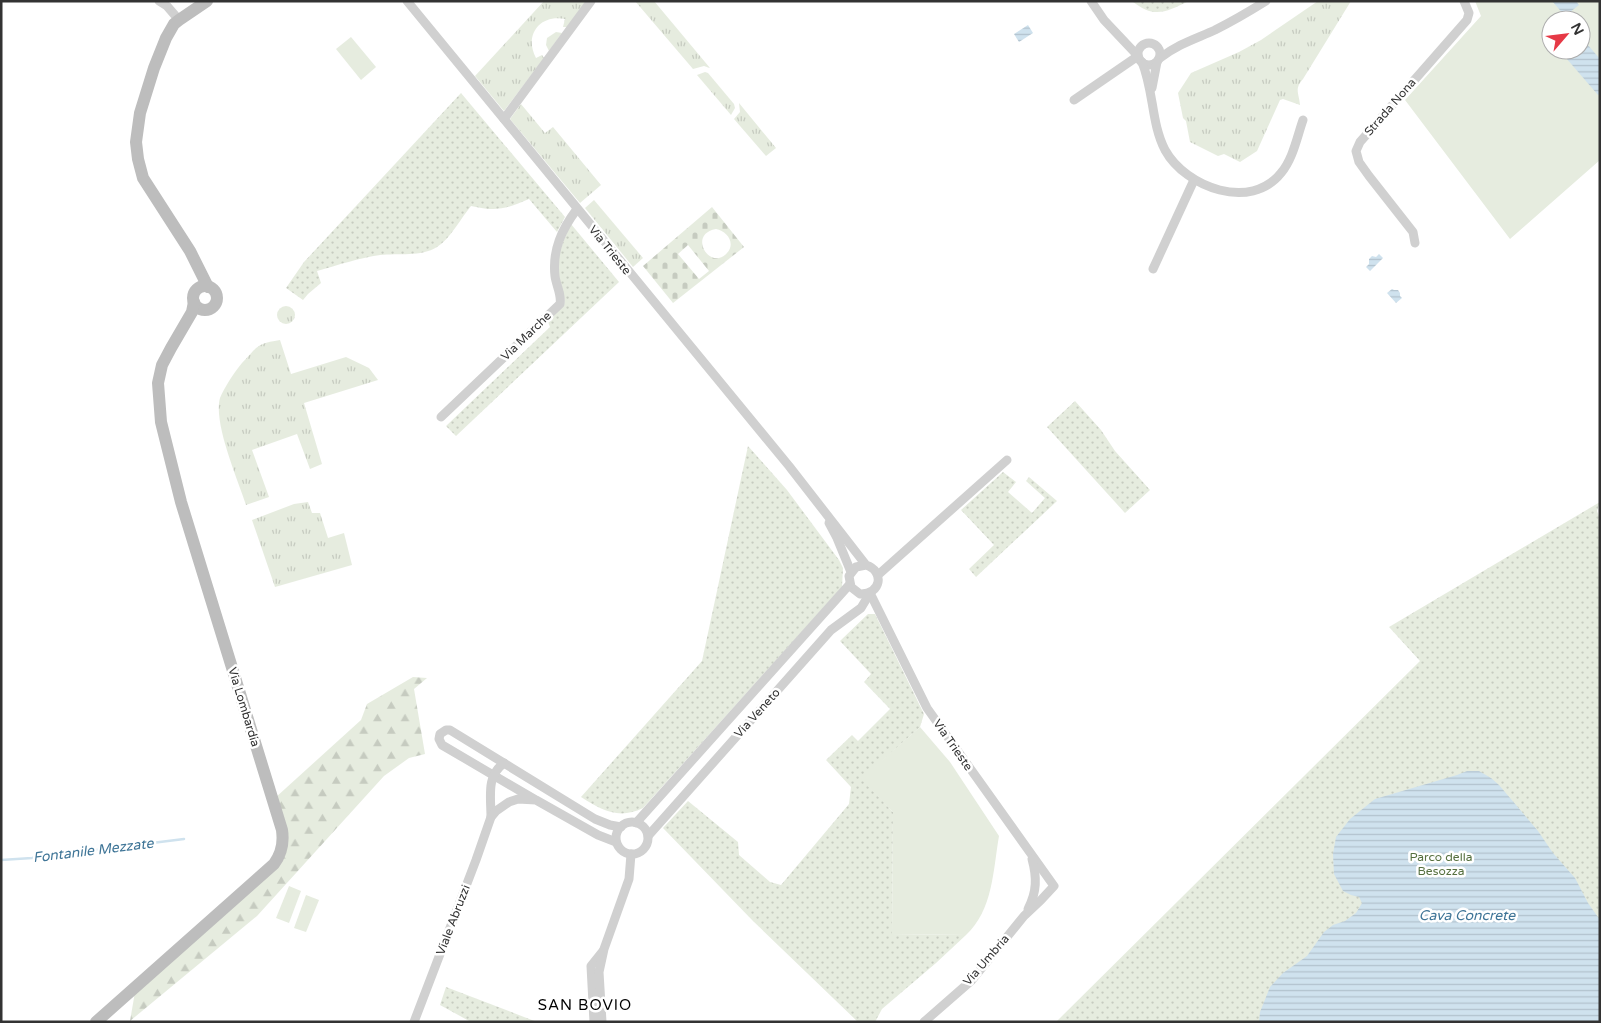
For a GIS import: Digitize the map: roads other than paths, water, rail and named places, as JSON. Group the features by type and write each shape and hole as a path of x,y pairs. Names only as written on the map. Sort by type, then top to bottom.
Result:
{"street":[{"path":"159,1 167,6 179,20"},
{"path":"204,287 201,274 190,252 143,178 136,150 140,113 154,68 166,38 174,24 207,1"},
{"name":"Via Trieste","path":"407,1 814,497"},
{"path":"504,119 591,1"},
{"path":"1091,1 1104,20 1140,59 1148,65 1181,43"},
{"path":"1117,33 1129,40 1172,45 1213,30 1266,1"},
{"name":"Strada Nona","path":"1415,243 1412,232 1359,162 1356,151 1360,142 1467,20 1469,13 1464,1"},
{"path":"1151,94 1160,50 1155,44 1146,43 1140,48 1140,59 1151,94 1159,139 1178,168 1194,180 1230,192 1246,193 1258,190 1281,174 1287,165 1303,120"},
{"path":"1074,100 1140,59"},
{"path":"1153,268 1194,180"},
{"name":"Via Marche","path":"442,417 560,304 555,277 555,253 563,230 577,209"},
{"name":"Via Lombardia","path":"204,287 215,292 216,302 211,308 198,306 194,294 204,287"},
{"name":"Via Lombardia","path":"96,1022 274,864 283,843 282,830 181,502 161,422 158,394 160,374 166,356 192,312 198,306"},
{"path":"866,565 857,566 851,572 849,579 852,589 863,594 870,593 877,586 878,575 1007,460"},
{"path":"814,497 866,565 872,568 878,575"},
{"path":"814,497 837,538 851,572"},
{"name":"Via Veneto","path":"636,823 850,584"},
{"name":"Via Trieste","path":"870,593 927,708 1054,886"},
{"name":"Via Veneto","path":"648,836 831,630 861,608 870,593"},
{"path":"616,842 617,833 627,823 636,823 645,829 648,836 645,847 639,852 631,854 624,852 616,842 598,835 442,745 439,739 440,734 450,730 595,818 610,825 621,827"},
{"path":"491,817 491,783 496,770 504,763"},
{"path":"491,817 509,802 525,799 536,800"},
{"name":"Viale Abruzzi","path":"414,1022 491,817"},
{"path":"602,1022 599,972 604,949 629,879 631,854"},
{"name":"Via Umbria","path":"1024,916 1031,903 1036,886 1035,869 1031,854"},
{"name":"Via Umbria","path":"924,1022 972,980 1024,916 1054,886"},
{"path":"594,1022 591,966 604,949"}],"water":[{"path":"1552,1 1576,1 1579,5 1573,10 1560,10"},
{"path":"1028,25 1033,33 1019,42 1014,34"},
{"path":"1591,49 1600,59 1600,94 1598,95 1568,60 1591,60"},
{"path":"1379,254 1383,258 1370,271 1366,267 1369,264 1369,259"},
{"path":"1392,289 1398,290 1402,298 1396,303 1387,293"},
{"name":"Cava Concrete","path":"1467,771 1479,771 1499,785 1575,878 1588,903 1600,920 1600,1022 1259,1022 1260,1012 1270,987 1283,973 1307,956 1324,932 1356,913 1362,903 1359,897 1343,891 1334,874 1333,854 1336,837 1350,819 1375,799"}],"waterway":[{"name":"Fontanile Mezzate","path":"1,860 32,858 184,839"}],"district":[{"name":"SAN BOVIO","path":"585,1005"}],"park label":[{"name":"Parco della Besozza","path":"1441,864"}]}
